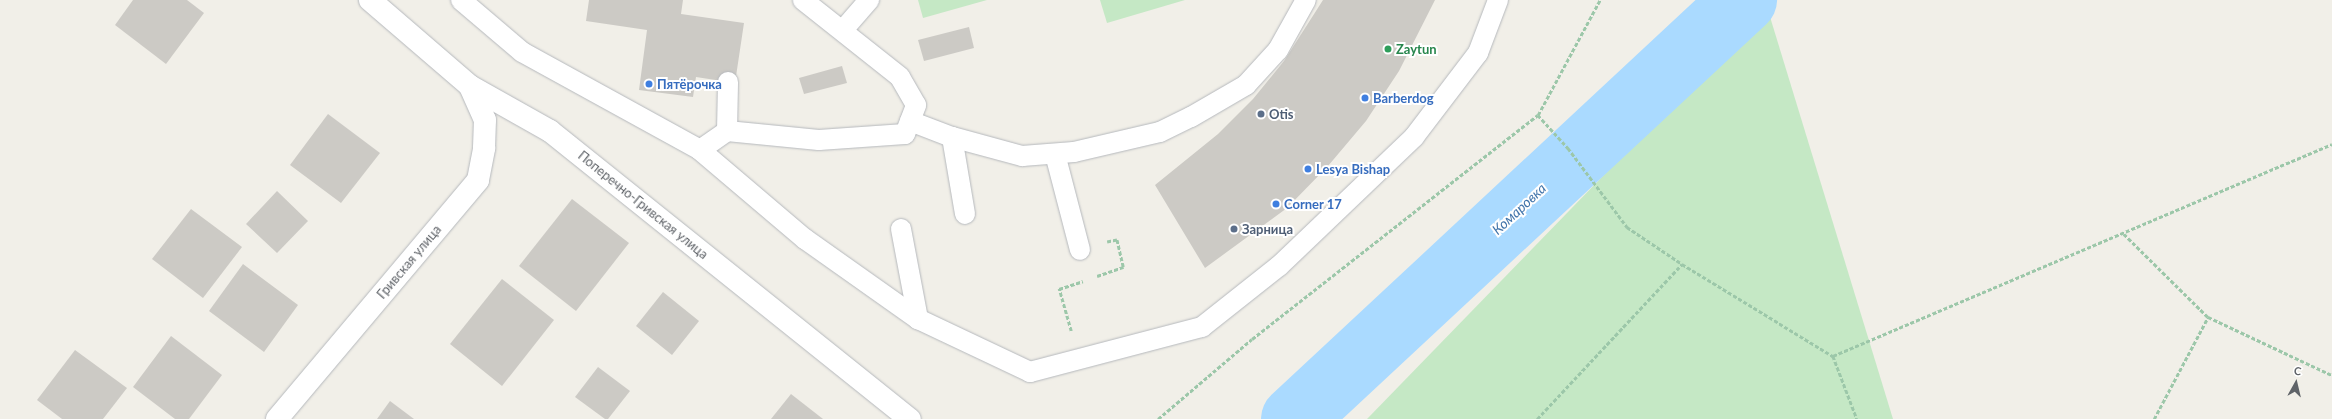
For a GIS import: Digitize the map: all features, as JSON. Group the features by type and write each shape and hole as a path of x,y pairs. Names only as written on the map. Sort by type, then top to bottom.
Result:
{"street":[{"name":"Поперечно-Гривская улица","path":"370,0 470,86 550,131 910,419"},
{"name":"Гривская улица","path":"277,419 478,180 484,148 485,120 470,86"}],"lane":[{"path":"461,0 522,52 700,150 805,239 918,319 1030,372 1202,327 1278,266 1414,137 1478,53 1498,0"},
{"path":"700,150 727,131 819,140 904,134 916,105 900,77 843,30 803,0"},
{"path":"843,30 869,0"},
{"path":"910,121 952,137 1022,156 1074,152 1160,132 1191,117 1246,85 1278,50 1306,0"},
{"path":"727,131 728,82"},
{"path":"952,137 965,214"},
{"path":"1055,154 1080,250"},
{"path":"901,229 918,319"}],"path":[{"path":"1158,419 1258,334 1538,115 1600,0"},
{"path":"1538,115 1568,148 1627,227 1682,264 1833,356 1857,419"},
{"path":"1833,356 2124,234 2332,144"},
{"path":"2124,234 2208,317 2332,375"},
{"path":"1537,419 1682,264"},
{"path":"1059,289 1079,359"},
{"path":"2154,419 2208,317"}],"green space":[{"path":"918,0 987,0 923,18"},
{"path":"1100,0 1185,0 1107,23"},
{"path":"1767,7 1893,419 1367,419"}],"building":[{"path":"133,0 187,0 204,13 166,64 115,25"},
{"path":"589,0 683,0 681,14 744,23 735,83 696,77 693,97 639,90 647,30 586,21"},
{"path":"1323,0 1435,0 1399,71 1366,121 1328,166 1287,208 1205,268 1155,185 1218,134 1253,99 1284,61"},
{"path":"969,27 974,48 924,61 918,40"},
{"path":"842,66 847,83 804,94 799,78"},
{"path":"328,114 380,153 341,203 290,165"},
{"path":"277,191 308,221 277,253 246,224"},
{"path":"572,199 629,243 576,311 519,266"},
{"path":"191,209 242,247 203,298 152,259"},
{"path":"243,264 298,305 264,352 209,311"},
{"path":"502,279 554,320 502,386 450,344"},
{"path":"663,292 699,321 672,355 636,326"},
{"path":"171,336 222,375 189,419 175,419 133,387"},
{"path":"75,350 127,388 103,419 62,419 37,400"},
{"path":"598,367 630,391 608,419 605,419 575,397"},
{"path":"791,394 823,419 771,419"},
{"path":"390,401 414,419 377,419"}],"waterway":[{"name":"Комаровка","path":"1294,419 1744,0"}],"place":[{"name":"Zaytun","path":"1388,49"},
{"name":"Пятёрочка","path":"649,84"},
{"name":"Barberdog","path":"1365,98"},
{"name":"Otis","path":"1261,114"},
{"name":"Lesya Bishap","path":"1308,169"},
{"name":"Corner 17","path":"1276,204"},
{"name":"Зарница","path":"1234,229"}]}
